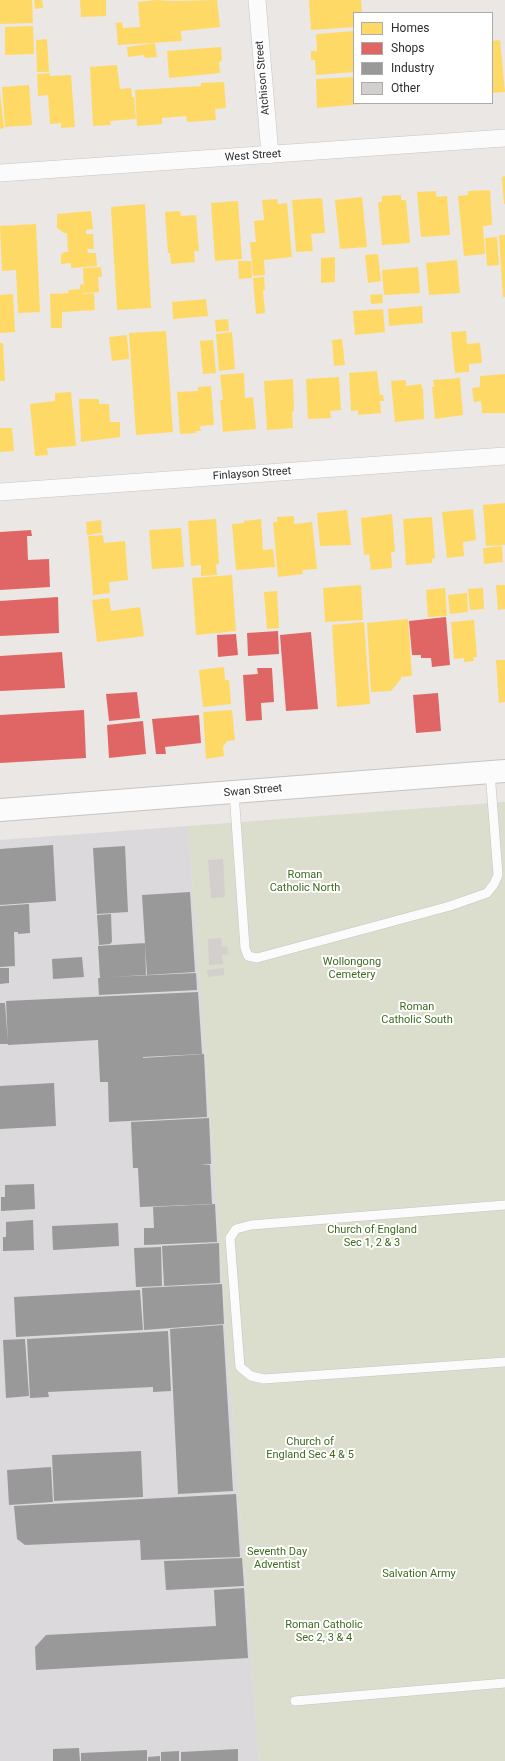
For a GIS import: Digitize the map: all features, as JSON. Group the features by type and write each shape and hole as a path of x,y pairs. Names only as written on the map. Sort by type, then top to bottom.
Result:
{"street":[{"name":"Atchison Street","path":"257,0 270,155"},
{"name":"West Street","path":"0,173 505,138"},
{"name":"Finlayson Street","path":"0,492 505,456"},
{"name":"Swan Street","path":"0,810 498,771"}],"lane":[{"path":"234,792 245,948 248,956 257,958 450,906 487,893 494,884 498,875 498,771"},
{"path":"505,1205 251,1225 236,1228 230,1238 240,1367 251,1376 264,1380 505,1362"},
{"path":"295,1701 505,1683"}],"shaded area":[{"path":"188,826 259,1761 0,1761 0,840"}],"green space":[{"name":"Wollongong Cemetery","path":"505,802 505,1761 259,1761 188,826"}],"building: Homes":[{"path":"0,0 32,0 33,23 0,24"},
{"path":"34,0 42,0 43,8 35,9"},
{"path":"80,0 106,0 106,16 81,17"},
{"path":"156,0 217,0 220,27 181,31 182,41 118,45 116,23 122,22 123,28 140,27 138,2"},
{"path":"309,0 361,0 362,12 353,12 353,27 311,30"},
{"path":"33,26 34,54 5,55 5,27"},
{"path":"353,31 353,72 316,75 315,60 311,60 311,51 317,51 316,34"},
{"path":"47,39 49,72 37,72 36,40"},
{"path":"500,40 505,92 493,93 493,41"},
{"path":"155,43 157,57 145,58 144,55 128,57 127,47"},
{"path":"221,47 222,61 219,62 220,73 169,78 167,51"},
{"path":"117,65 120,89 131,88 132,97 134,97 136,119 110,121 111,125 93,126 90,67"},
{"path":"50,73 50,76 71,75 75,127 61,128 61,123 50,124 48,95 38,96 37,74"},
{"path":"353,77 353,104 363,104 317,108 316,79"},
{"path":"224,82 226,108 215,109 216,120 187,122 186,116 162,118 162,124 137,126 135,90 201,86 201,83"},
{"path":"29,85 32,125 5,127 2,87"},
{"path":"0,92 4,128 0,129"},
{"path":"505,176 505,204 504,204 502,177"},
{"path":"490,190 492,225 483,226 485,254 464,256 458,196 468,195 468,191"},
{"path":"436,191 436,197 447,196 450,235 421,237 417,192"},
{"path":"401,195 401,200 406,200 410,243 382,245 378,202 382,202 382,196"},
{"path":"362,197 367,247 340,249 335,200"},
{"path":"322,198 325,233 311,234 313,251 296,252 292,200"},
{"path":"277,199 278,204 287,203 292,257 264,260 265,275 253,276 250,242 256,242 254,221 264,220 262,200"},
{"path":"238,201 242,259 215,261 211,203"},
{"path":"145,204 151,308 117,310 111,207"},
{"path":"91,211 93,229 86,230 86,234 93,234 94,249 87,249 88,253 96,253 97,266 71,268 71,263 61,264 61,255 64,252 68,252 67,233 64,233 57,228 57,214"},
{"path":"180,211 181,216 196,215 199,251 194,251 195,262 171,264 170,253 168,253 165,212"},
{"path":"36,224 40,312 18,313 16,270 2,271 0,226"},
{"path":"499,235 505,235 505,297 503,297"},
{"path":"497,237 499,265 487,266 485,238"},
{"path":"378,254 381,281 368,283 365,255"},
{"path":"335,257 335,282 321,283 321,258"},
{"path":"457,260 460,293 429,295 426,263"},
{"path":"238,261 251,261 252,278 239,279"},
{"path":"101,267 102,277 98,277 99,292 84,293 83,268"},
{"path":"418,267 420,293 384,295 382,270"},
{"path":"264,277 265,290 263,290 265,313 256,314 253,278"},
{"path":"83,284 84,294 94,293 95,310 62,312 62,328 51,328 50,294 69,293 68,290 80,289 80,285"},
{"path":"13,294 15,332 0,333 0,295"},
{"path":"382,294 383,303 371,304 370,295"},
{"path":"206,299 208,316 173,319 172,302"},
{"path":"422,306 423,323 389,326 388,309"},
{"path":"383,309 385,332 355,335 353,311"},
{"path":"228,319 229,331 216,332 215,320"},
{"path":"166,331 173,432 136,435 129,333"},
{"path":"466,331 467,344 480,343 482,363 469,364 469,372 455,373 451,332"},
{"path":"232,332 235,369 219,371 216,334"},
{"path":"127,335 129,359 112,361 109,337"},
{"path":"342,339 345,365 334,366 332,340"},
{"path":"213,340 216,373 203,374 200,341"},
{"path":"0,343 3,343 5,381 0,381"},
{"path":"377,371 380,395 383,395 384,401 380,401 381,413 358,415 358,410 351,411 349,373"},
{"path":"244,373 245,398 253,397 256,429 223,432 220,400 223,400 220,375"},
{"path":"505,374 505,413 482,413 481,401 474,402 472,388 480,387 480,376"},
{"path":"339,377 341,410 330,411 331,418 308,419 306,379"},
{"path":"460,378 463,415 435,419 432,387 434,387 433,380"},
{"path":"293,379 293,428 267,430 264,381"},
{"path":"406,380 406,386 421,384 423,390 424,419 395,422 391,381"},
{"path":"211,386 214,425 200,426 201,431 196,431 196,433 180,434 177,392 198,391 198,387"},
{"path":"71,392 76,446 47,448 48,455 35,456 30,404 55,401 55,393"},
{"path":"79,399 99,399 99,404 109,404 110,422 120,422 120,437 81,442"},
{"path":"0,428 12,428 14,451 0,452"},
{"path":"505,503 505,545 486,546 483,505"},
{"path":"473,509 476,540 463,542 464,556 447,558 442,512"},
{"path":"347,510 351,545 320,546 317,513"},
{"path":"392,514 395,552 391,552 392,568 371,570 369,554 364,555 361,518"},
{"path":"294,516 294,524 312,522 317,569 302,570 303,574 278,577 273,522 277,522 277,517"},
{"path":"432,517 435,558 432,559 432,563 406,565 403,519"},
{"path":"216,519 219,564 216,564 217,575 201,576 201,565 191,566 188,521"},
{"path":"261,519 263,550 273,549 275,567 236,570 232,524"},
{"path":"101,520 102,533 87,535 86,522"},
{"path":"181,528 184,567 152,569 149,530"},
{"path":"103,535 104,543 125,541 128,580 109,582 110,593 93,595 88,536"},
{"path":"502,546 503,562 484,564 483,548"},
{"path":"232,575 236,631 196,635 192,578"},
{"path":"361,585 363,620 325,622 323,588"},
{"path":"496,585 505,585 505,609 498,610"},
{"path":"445,588 447,616 428,617 426,590"},
{"path":"483,588 484,609 470,610 468,589"},
{"path":"277,591 279,628 267,629 264,592"},
{"path":"467,593 468,612 450,614 448,595"},
{"path":"109,598 111,611 140,607 144,636 97,642 92,600"},
{"path":"408,619 412,676 401,677 391,691 371,692 367,623"},
{"path":"474,620 477,657 473,657 474,661 464,662 464,658 454,659 451,622"},
{"path":"364,622 370,704 337,707 332,625"},
{"path":"496,660 505,660 505,702 499,703"},
{"path":"224,667 225,680 229,680 231,704 203,707 199,670"},
{"path":"232,710 235,740 227,741 223,747 224,756 206,759 203,712"}],"building: Shops":[{"path":"31,530 32,536 27,536 28,560 49,559 50,587 0,590 0,532"},
{"path":"58,597 59,633 0,636 0,601"},
{"path":"446,617 450,665 432,667 431,658 421,658 421,655 412,655 409,621"},
{"path":"278,631 279,654 248,656 247,633"},
{"path":"311,632 318,709 286,711 280,635"},
{"path":"236,634 238,655 218,657 217,635"},
{"path":"62,652 65,688 0,691 0,656"},
{"path":"257,668 272,668 274,702 261,703 262,720 246,721 243,675 258,674"},
{"path":"137,692 140,718 109,721 106,694"},
{"path":"438,693 441,731 416,733 413,695"},
{"path":"84,710 86,758 0,763 0,715"},
{"path":"199,715 201,743 165,747 166,754 156,754 152,719"},
{"path":"143,721 146,754 109,758 107,725"}],"building: Industry":[{"path":"53,845 56,901 0,905 0,849"},
{"path":"125,846 128,912 97,914 93,848"},
{"path":"190,892 195,972 147,975 142,895"},
{"path":"29,904 30,933 18,934 18,932 14,932 15,966 0,967 0,906"},
{"path":"111,914 112,942 110,944 99,945 97,915"},
{"path":"145,943 146,975 111,977 196,973 197,990 99,995 98,978 100,978 98,946"},
{"path":"82,957 84,977 53,979 52,959"},
{"path":"0,968 9,968 9,983 0,984"},
{"path":"198,992 202,1054 143,1058 204,1054 207,1117 109,1122 108,1082 100,1082 98,1040 8,1045 6,1001"},
{"path":"0,1003 5,1003 8,1044 0,1044"},
{"path":"54,1083 56,1126 0,1129 0,1086"},
{"path":"209,1118 211,1164 200,1165 210,1165 212,1204 140,1207 138,1168 133,1168 131,1122"},
{"path":"34,1184 35,1209 1,1211 1,1197 5,1197 5,1185"},
{"path":"215,1204 217,1242 144,1245 144,1228 154,1228 153,1207"},
{"path":"33,1220 34,1250 3,1251 3,1237 6,1237 6,1222"},
{"path":"118,1223 119,1246 53,1250 52,1226"},
{"path":"219,1243 220,1283 164,1286 162,1246"},
{"path":"161,1247 162,1286 136,1287 134,1248"},
{"path":"222,1284 224,1324 144,1330 142,1288"},
{"path":"140,1290 143,1330 16,1337 14,1297"},
{"path":"223,1325 233,1491 178,1494 170,1329"},
{"path":"168,1331 171,1391 153,1392 153,1387 48,1392 49,1397 30,1398 27,1339"},
{"path":"25,1339 29,1396 6,1398 3,1340"},
{"path":"141,1451 143,1497 54,1501 52,1455"},
{"path":"51,1467 53,1502 9,1505 7,1470"},
{"path":"236,1494 240,1557 141,1560 140,1540 25,1545 17,1539 14,1506"},
{"path":"242,1558 244,1586 166,1590 164,1561"},
{"path":"244,1588 248,1658 36,1670 35,1647 46,1635 216,1626 214,1590"},
{"path":"79,1748 80,1761 53,1761 53,1749"},
{"path":"238,1749 238,1761 181,1761 181,1752"},
{"path":"147,1750 147,1761 81,1761 81,1753"},
{"path":"179,1751 179,1761 161,1761 161,1752"},
{"path":"160,1756 160,1761 148,1761 148,1757"}],"building: Other":[{"path":"223,859 225,897 211,898 208,860"},
{"path":"221,938 222,947 227,946 228,954 222,955 223,964 209,965 208,939"},
{"path":"224,968 224,975 208,977 207,970"}],"park label":[{"name":"Roman Catholic North","path":"305,881"},
{"name":"Roman Catholic South","path":"417,1013"},
{"name":"Church of England Sec 1, 2 & 3","path":"372,1236"},
{"name":"Church of England Sec 4 & 5","path":"310,1448"},
{"name":"Seventh Day Adventist","path":"277,1558"},
{"name":"Salvation Army","path":"419,1574"},
{"name":"Roman Catholic Sec 2, 3 & 4","path":"324,1631"}]}
